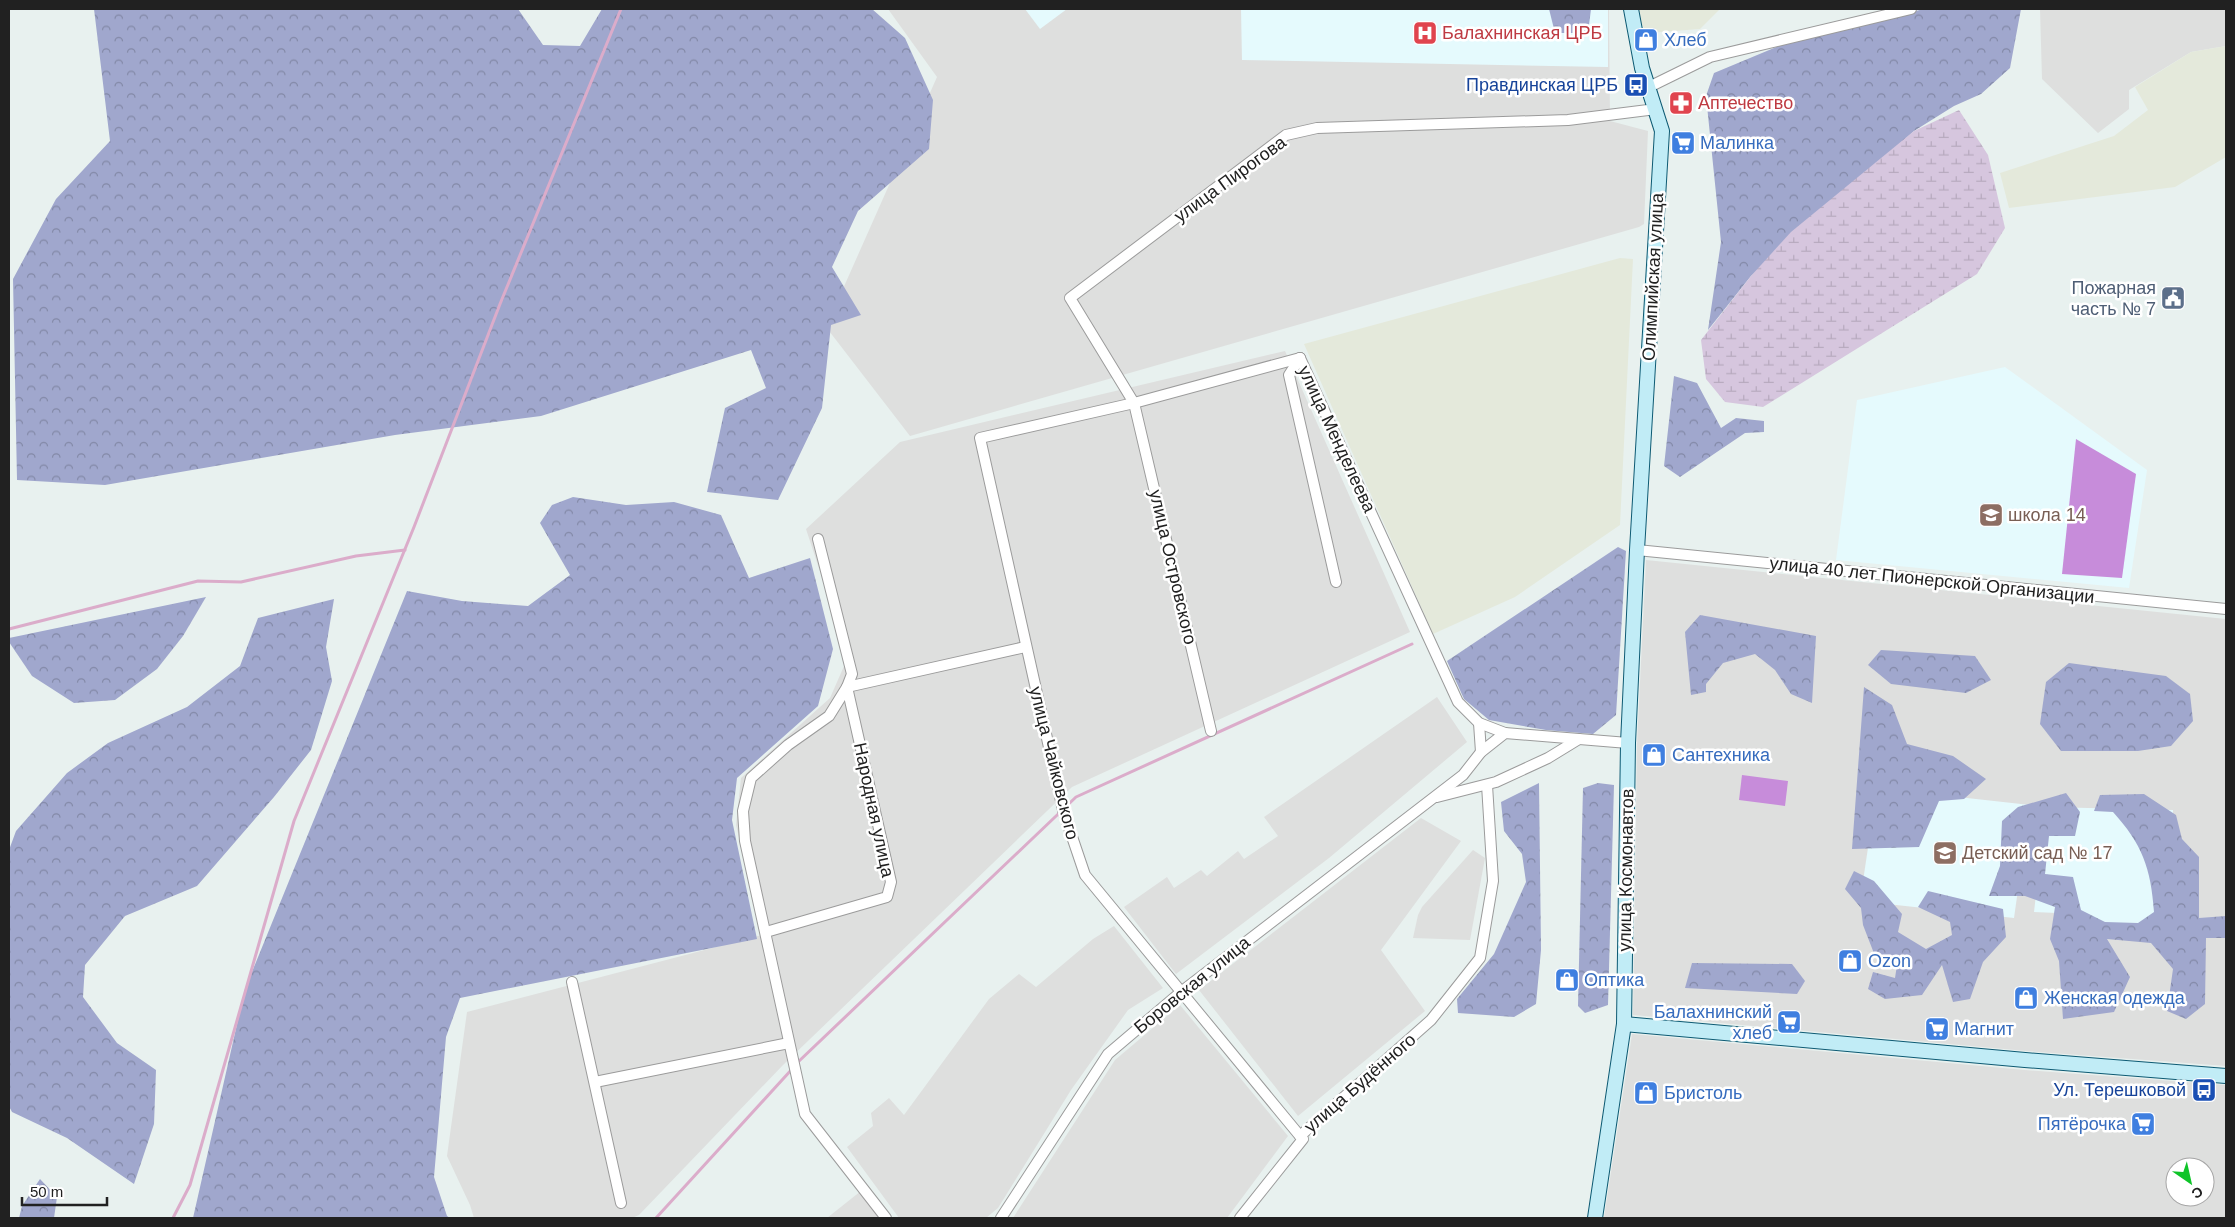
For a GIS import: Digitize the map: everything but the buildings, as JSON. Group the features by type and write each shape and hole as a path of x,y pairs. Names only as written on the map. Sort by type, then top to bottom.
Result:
{"street":[{"name":"Олимпийская улица","path":"1631,9 1642,68 1662,131 1637,550"},
{"path":"1649,87 1710,57 1911,9"},
{"name":"улица Пирогова","path":"1134,403 1070,298 1286,135 1317,128 1568,120 1656,109"},
{"path":"1134,403 1300,358"},
{"name":"улица Менделеева","path":"1300,358 1289,375 1336,582"},
{"name":"улица Менделеева","path":"1300,358 1458,702 1479,723 1505,732"},
{"name":"улица Чайковского","path":"1134,403 980,438 1025,647 1063,810 1085,875 1300,1136"},
{"name":"улица Островского","path":"1134,403 1211,731"},
{"name":"Народная улица","path":"818,538 852,674 847,687 829,716 788,745 751,778 742,812 745,841 805,1114 886,1218"},
{"name":"улица 40 лет Пионерской Организации","path":"1637,550 2226,609"},
{"name":"улица Космонавтов","path":"1595,1218 1624,1024 1628,743 1637,550"},
{"path":"847,687 1025,647"},
{"name":"Народная улица","path":"766,932 887,897 891,882 847,687"},
{"path":"1479,723 1481,752"},
{"path":"1505,732 1628,743"},
{"name":"Боровская улица","path":"1001,1218 1108,1054 1181,992 1463,775 1481,752 1505,732"},
{"name":"Боровская улица","path":"1433,798 1487,784 1548,758 1579,739"},
{"name":"улица Будённого","path":"1240,1218 1303,1139 1300,1136 1431,1020 1480,958 1493,881 1487,784"},
{"path":"572,982 621,1204"},
{"path":"1624,1024 2226,1076"},
{"path":"595,1082 789,1043"}],"shaded area":[{"path":"888,9 1609,9 1610,121 1648,131 1644,224 910,436 826,327 937,77"},
{"path":"1025,9 1067,9 1040,29"},
{"name":"Балахнинская ЦРБ","path":"1241,9 1608,9 1608,67 1242,60"},
{"path":"1638,9 1720,9 1700,29 1648,33 1638,20"},
{"path":"2040,9 2226,9 2226,46 2191,52 2129,90 2129,109 2098,133 2042,79"},
{"path":"2226,46 2226,157 2175,187 2009,208 2000,173 2114,136 2148,110 2135,87 2191,52"},
{"path":"1620,258 1633,259 1620,525 1515,597 1433,634 1304,344"},
{"path":"1285,351 1410,632 1072,787 783,1065 639,1215 632,1218 474,1218 470,1205 447,1156 467,1012 762,935 736,825 741,778 830,698 848,657 806,529 900,442"},
{"name":"школа 14","path":"2005,367 2147,470 2129,588 1836,560 1857,400"},
{"path":"2076,439 2136,474 2122,578 2062,574"},
{"path":"1646,560 2226,619 2226,1066 2026,1051 1633,1015 1637,744"},
{"path":"1437,697 1467,742 1329,858 1176,974 1124,907 1167,877 1174,888 1201,870 1207,876 1238,851 1244,859 1278,836 1264,817"},
{"path":"1742,775 1788,781 1785,806 1739,800"},
{"name":"Детский сад № 17","path":"1877,788 2030,805 2014,918 1860,901"},
{"name":"Детский сад № 17","path":"2046,807 2173,810 2173,928 2058,923 2057,913 2034,912"},
{"path":"1421,818 1461,841 1381,950 1425,1011 1298,1116 1199,990"},
{"path":"1473,850 1485,858 1470,940 1413,938 1418,915 1422,907"},
{"path":"1114,926 1163,988 1128,1010 1071,1090 998,1208 986,1218 899,1218 847,1147 873,1126 871,1113 889,1098 904,1115 989,999 1019,974 1036,987 1093,939"},
{"path":"1180,1005 1288,1136 1227,1218 1013,1218 1115,1060"},
{"path":"1632,1034 2025,1070 2226,1085 2226,1218 1604,1218"},
{"path":"861,1191 880,1218 827,1218"}],"green space":[{"path":"94,9 518,9 543,45 580,46 602,9 872,9 905,38 933,100 929,149 858,211 832,267 861,315 831,325 822,408 778,500 707,492 725,408 766,388 751,350 541,416 395,435 105,485 17,480 13,279 56,199 110,141"},
{"path":"1549,9 1591,9 1588,33 1555,33"},
{"path":"1924,9 2021,9 2010,68 1981,94 1954,106 1914,131 1751,276 1708,330 1721,242 1706,96 1714,73 1791,41"},
{"path":"1959,110 1988,155 2005,228 1977,274 1763,407 1725,402 1706,379 1701,340 1751,276 1791,232 1914,131"},
{"path":"1674,376 1697,383 1721,428 1736,418 1764,421 1764,432 1745,433 1680,477 1664,466"},
{"path":"573,497 626,505 674,502 721,515 749,578 810,558 833,649 818,706 737,778 732,820 757,939 460,998 446,1037 434,1177 447,1216 450,1218 193,1218 245,989 407,591 462,601 528,606 570,575 540,523 552,505"},
{"path":"1618,547 1626,551 1616,715 1593,734 1546,730 1489,720 1464,699 1447,661"},
{"path":"206,597 183,636 157,669 115,700 74,703 32,676 9,642 9,638"},
{"path":"334,599 326,647 332,681 311,750 274,797 197,886 125,916 85,965 83,997 117,1043 156,1070 154,1124 134,1184 67,1138 12,1112 9,1106 9,850 16,831 67,773 108,743 187,707 240,666 258,618"},
{"path":"1700,615 1816,636 1812,703 1791,694 1775,670 1755,654 1723,663 1706,684 1706,692 1691,695 1685,632"},
{"path":"1881,650 1975,656 1991,680 1966,693 1891,684 1868,665"},
{"path":"2069,663 2166,676 2190,694 2193,721 2171,746 2138,751 2061,751 2040,724 2046,682"},
{"path":"1864,687 1892,705 1907,744 1953,756 1986,779 1964,799 1939,801 1919,847 1852,849"},
{"path":"1539,783 1541,950 1536,1004 1514,1017 1458,1013 1457,999 1494,954 1526,882 1522,854 1504,831 1501,802"},
{"path":"1598,783 1614,785 1608,1005 1585,1013 1578,1006 1583,788"},
{"path":"2066,793 2080,812 2075,836 2049,836 2045,874 2073,877 2081,910 2105,922 2138,923 2154,912 2153,896 2147,869 2138,846 2113,812 2094,811 2100,795 2144,794 2176,815 2182,839 2199,857 2199,918 2226,916 2226,938 2206,938 2205,1004 2186,1019 2167,1011 2173,969 2151,943 2107,939 2130,977 2114,1012 2063,1019 2059,961 2050,939 2055,907 2025,896 1989,896 2000,866 2002,821 2018,807"},
{"path":"1854,871 1874,881 1902,914 1898,932 1926,949 1952,935 1950,922 1918,907 1928,891 2003,909 2006,937 1983,962 1970,999 1953,1002 1942,965 1922,995 1885,999 1868,989 1873,972 1895,978 1897,965 1875,956 1863,925 1861,908 1845,889"},
{"path":"1692,963 1792,964 1805,981 1797,994 1685,988"},
{"path":"40,1179 57,1197 54,1218 19,1218 22,1206"}],"waterway":[{"path":"173,1218 190,1185 294,821 414,527 500,304 621,9"},
{"path":"9,629 198,581 241,582 356,556 405,550"},
{"path":"797,1063 1076,797 1412,644"},
{"path":"656,1218 793,1068"}],"place":[{"name":"Балахнинская ЦРБ","path":"1425,33"},
{"name":"Хлеб","path":"1646,40"},
{"name":"Правдинская ЦРБ","path":"1636,85"},
{"name":"Аптечество","path":"1681,103"},
{"name":"Малинка","path":"1683,143"},
{"name":"Пожарная часть № 7","path":"2173,298"},
{"name":"школа 14","path":"1991,515"},
{"name":"Сантехника","path":"1654,755"},
{"name":"Детский сад № 17","path":"1945,853"},
{"name":"Ozon","path":"1850,961"},
{"name":"Оптика","path":"1567,980"},
{"name":"Женская одежда","path":"2026,998"},
{"name":"Балахнинский хлеб","path":"1789,1022"},
{"name":"Магнит","path":"1937,1029"},
{"name":"Ул. Терешковой","path":"2204,1090"},
{"name":"Бристоль","path":"1646,1093"},
{"name":"Пятёрочка","path":"2143,1124"}]}
